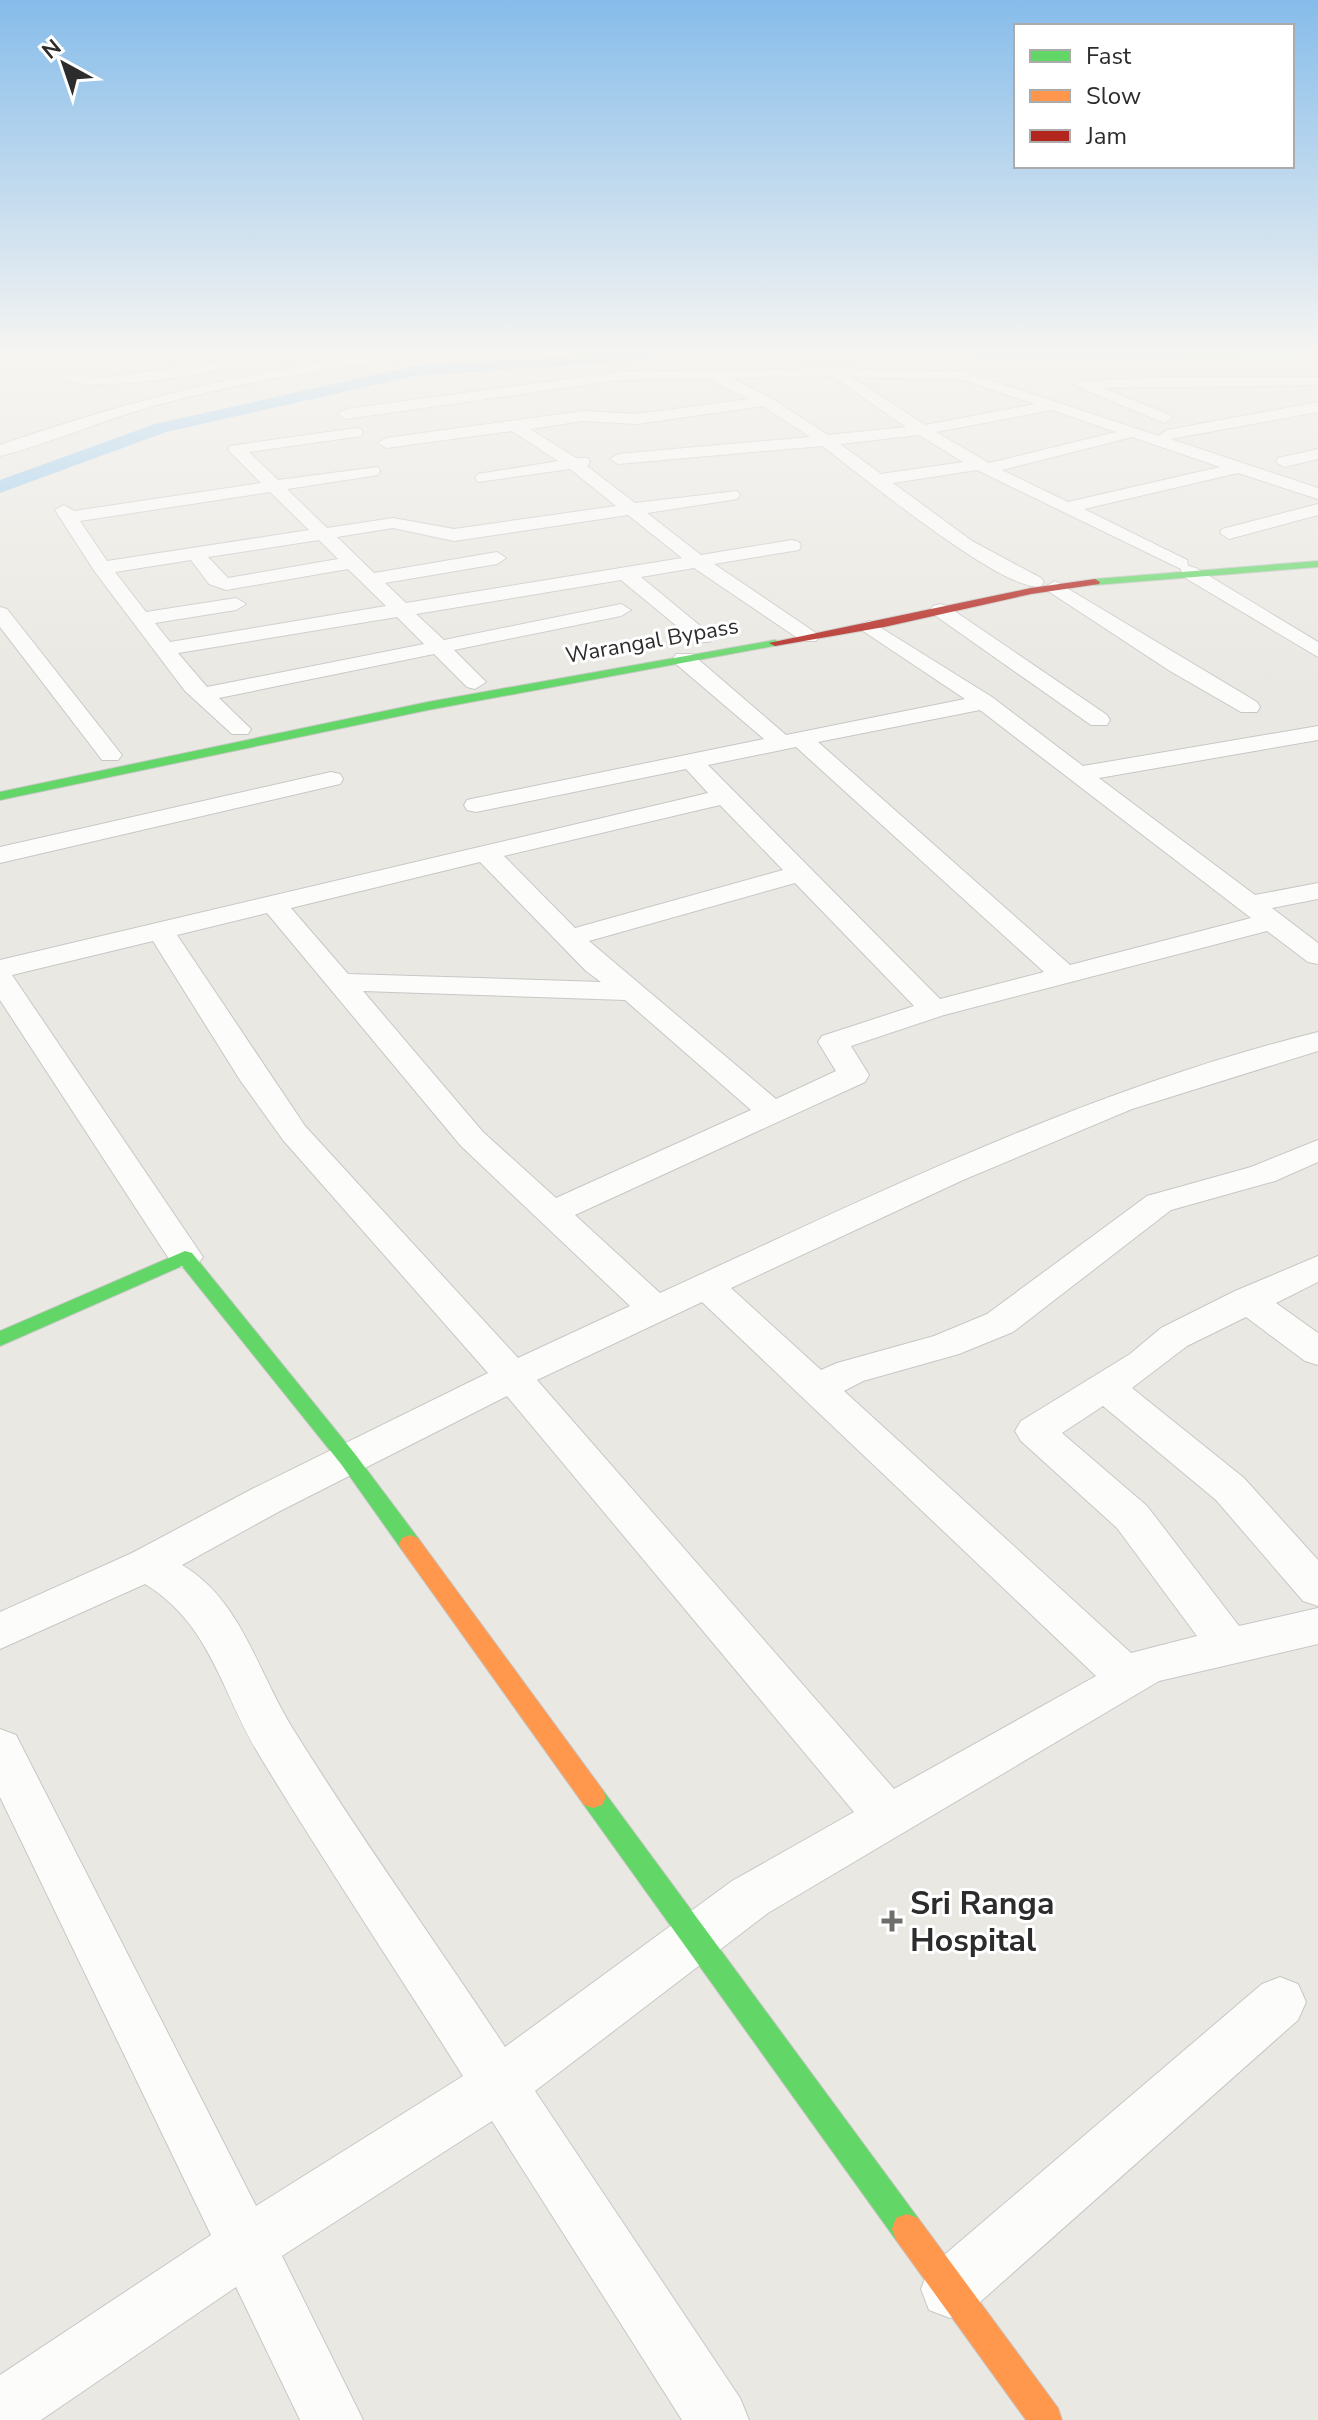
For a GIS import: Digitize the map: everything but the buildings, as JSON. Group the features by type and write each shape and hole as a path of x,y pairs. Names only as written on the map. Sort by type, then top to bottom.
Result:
{"main road":[{"path":"0,777 703,638 1034,582 1318,556"},
{"name":"Warangal Bypass","path":"0,796 269,739 684,659 870,627 1055,587 1185,568 1318,564"},
{"path":"0,1339 185,1257 348,1459 1046,2420"}],"street":[{"path":"250,464 475,682"},
{"path":"484,478 567,464"},
{"path":"574,464 698,562 809,637"},
{"path":"626,464 647,477"},
{"path":"705,464 710,470 761,464"},
{"path":"857,464 965,545 1034,582"},
{"path":"978,464 1064,508 1134,537 1318,651"},
{"path":"877,480 996,464"},
{"path":"1226,464 1318,492"},
{"path":"1244,464 1318,492"},
{"path":"1287,464 1307,471"},
{"path":"1064,508 1238,468"},
{"path":"240,729 202,695 164,649 102,568 66,514 372,471"},
{"path":"102,568 393,523 454,535 731,495 717,478"},
{"path":"1229,533 1318,509"},
{"path":"164,649 792,546"},
{"path":"195,553 216,580 226,584 350,563"},
{"path":"368,580 497,558"},
{"path":"626,574 703,638"},
{"path":"1055,587 1249,707"},
{"path":"141,619 236,604"},
{"path":"202,695 436,645 621,610"},
{"path":"940,610 1099,720"},
{"path":"0,613 110,755"},
{"path":"870,627 984,702 1318,956"},
{"path":"684,659 791,741 1065,976"},
{"path":"476,805 984,702"},
{"path":"1079,774 1318,733"},
{"path":"691,761 934,1009"},
{"path":"0,855 331,779"},
{"path":"0,969 725,796"},
{"path":"485,852 596,965 633,992 773,1113"},
{"path":"570,938 801,873"},
{"path":"551,1213 854,1075 833,1042 934,1009 1065,976 1318,891"},
{"path":"273,903 472,1139 655,1309"},
{"path":"160,930 256,1080 294,1133 513,1377 888,1817"},
{"path":"0,978 185,1257"},
{"path":"340,982 633,992"},
{"path":"0,1631 147,1565 348,1459 513,1377 951,1173 1121,1102 1318,1041"},
{"path":"817,1389 850,1372 946,1345 1000,1323 1159,1203 1263,1174 1318,1150"},
{"path":"1230,1647 1132,1517 1035,1431 1143,1363 1174,1337 1318,1268"},
{"path":"708,1287 1129,1679"},
{"path":"1248,1300 1318,1352"},
{"path":"1105,1387 1230,1489 1318,1589"},
{"path":"147,1565 179,1584 212,1617 275,1741 718,2420"},
{"path":"0,2411 244,2247 499,2085 750,1897 1129,1679 1146,1666 1318,1626"},
{"path":"0,1749 332,2420"},
{"path":"950,2289 1280,2002"}],"waterway":[{"path":"0,487 63,464"}],"traffic: fast":[{"path":"1095,582 1318,564"},
{"path":"0,796 428,706 775,643"},
{"path":"0,1339 185,1257 348,1459 410,1544"},
{"path":"593,1797 907,2229"}],"traffic: slow":[{"path":"410,1544 593,1797"},
{"path":"907,2229 1046,2420"}],"traffic: jam":[{"path":"775,643 884,624 1031,591 1095,582"}],"place":[{"name":"Sri Ranga Hospital","path":"892,1921"}]}
